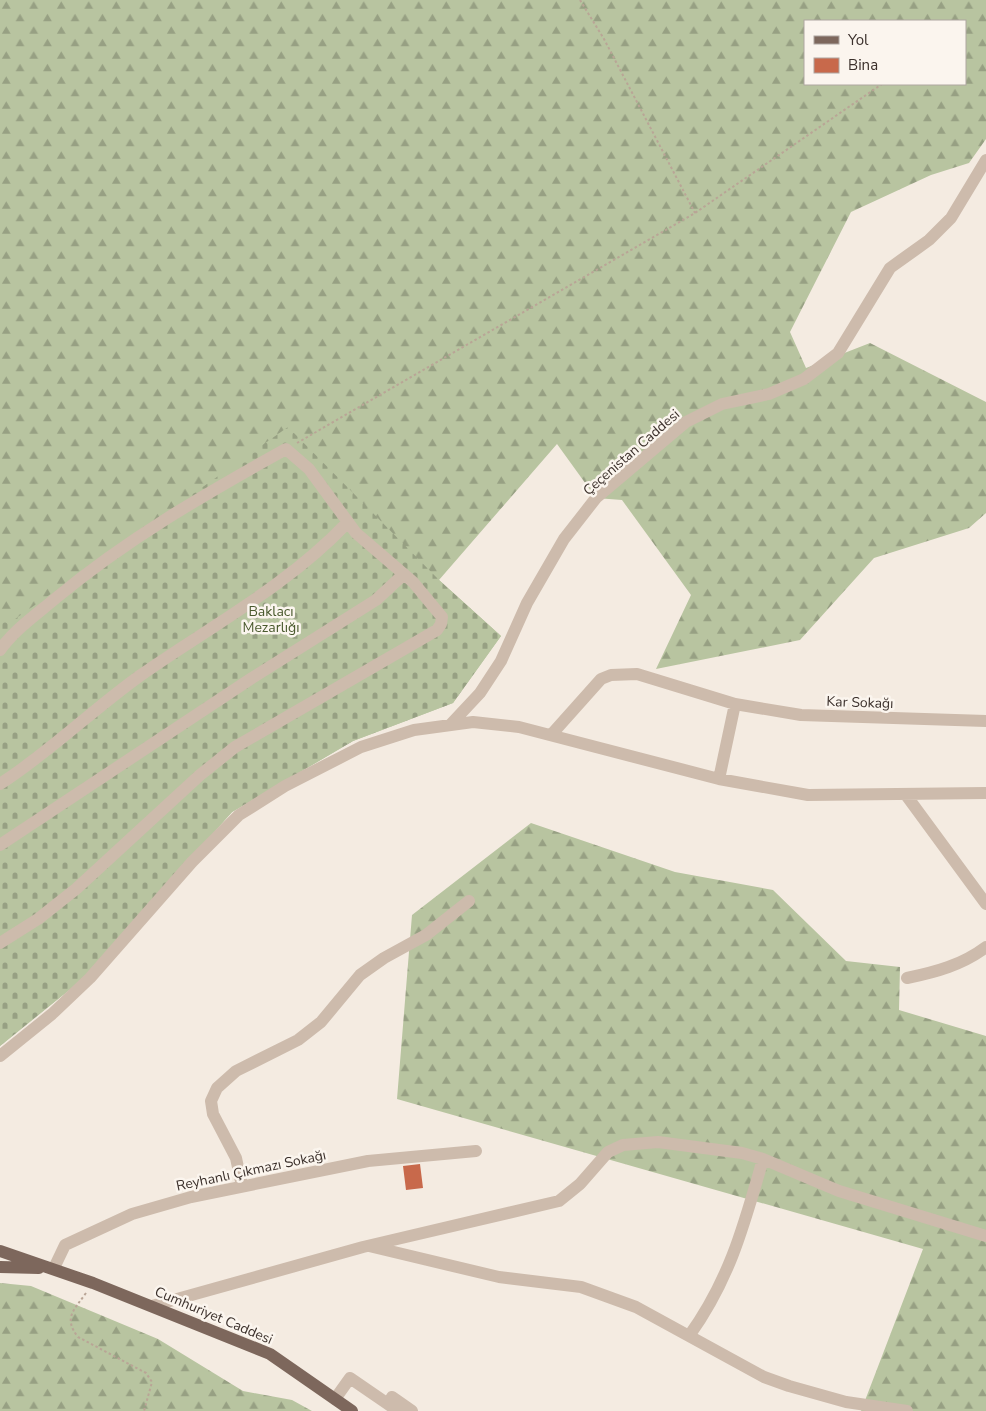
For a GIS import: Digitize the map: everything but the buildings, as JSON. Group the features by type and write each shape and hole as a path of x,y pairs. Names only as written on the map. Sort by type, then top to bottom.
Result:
{"main road":[{"name":"Cumhuriyet Caddesi","path":"0,1252 54,1268 270,1354 352,1411"},
{"path":"0,1267 54,1268"}],"street":[{"name":"Çeçenistan Caddesi","path":"450,724 480,693 491,677 501,661 527,603 564,539 596,498 686,422 722,404 769,394 804,379 838,354 890,268 929,240 952,218 986,160"},
{"path":"0,943 38,919 76,889 200,775 235,747 437,630 441,624 441,613 404,574 348,523 309,469 286,449 197,498 142,533 76,580 2,644"},
{"path":"0,784 27,766 139,677 282,582 316,554 348,523"},
{"path":"0,846 252,678 376,600 404,574"},
{"name":"Kar Sokağı","path":"551,735 601,679 611,675 637,674 735,704 801,715 986,721"},
{"path":"719,779 735,704"},
{"path":"0,1056 52,1014 90,978 192,862 240,814 285,786 361,747 414,730 474,722 519,727 719,779 808,795 906,796 986,793"},
{"path":"906,796 986,904"},
{"path":"242,1186 236,1158 213,1114 210,1101 217,1088 236,1071 298,1040 321,1022 360,975 384,958 426,935 469,901"},
{"path":"907,978 944,970 974,956 986,947"},
{"path":"152,1306 367,1246 559,1201 580,1184 608,1152 622,1145 658,1142 742,1153 763,1159 839,1191 986,1236"},
{"name":"Reyhanlı Çıkmazı Sokağı","path":"54,1268 65,1245 132,1214 191,1197 368,1161 476,1151"},
{"path":"689,1336 710,1307 731,1263 763,1159"},
{"path":"367,1246 499,1277 581,1288 636,1307 764,1377 846,1402 907,1411"},
{"path":"358,1374 412,1411"},
{"path":"335,1399 350,1378 398,1411"}],"path":[{"path":"580,0 604,38 695,213"},
{"path":"286,449 695,213 881,85"},
{"path":"93,1283 70,1316 71,1328 78,1337 146,1373 152,1382 144,1411"}],"green space":[{"path":"0,0 986,0 986,139 969,163 931,175 851,212 790,332 806,368 870,343 986,402 986,513 969,528 874,558 800,640 656,669 691,595 622,500 596,498 557,444 439,580 501,636 453,703 353,741 232,812 84,978 0,1046"},
{"name":"Baklacı Mezarlığı","path":"288,427 439,580 501,636 453,703 353,741 232,812 84,978 0,1046 0,617 8,624"},
{"path":"531,823 675,872 773,890 846,961 900,967 899,1010 986,1036 986,1411 861,1411 923,1249 397,1099 412,915"},
{"path":"0,1283 31,1286 158,1339 243,1391 292,1400 312,1411 0,1411"}]}
